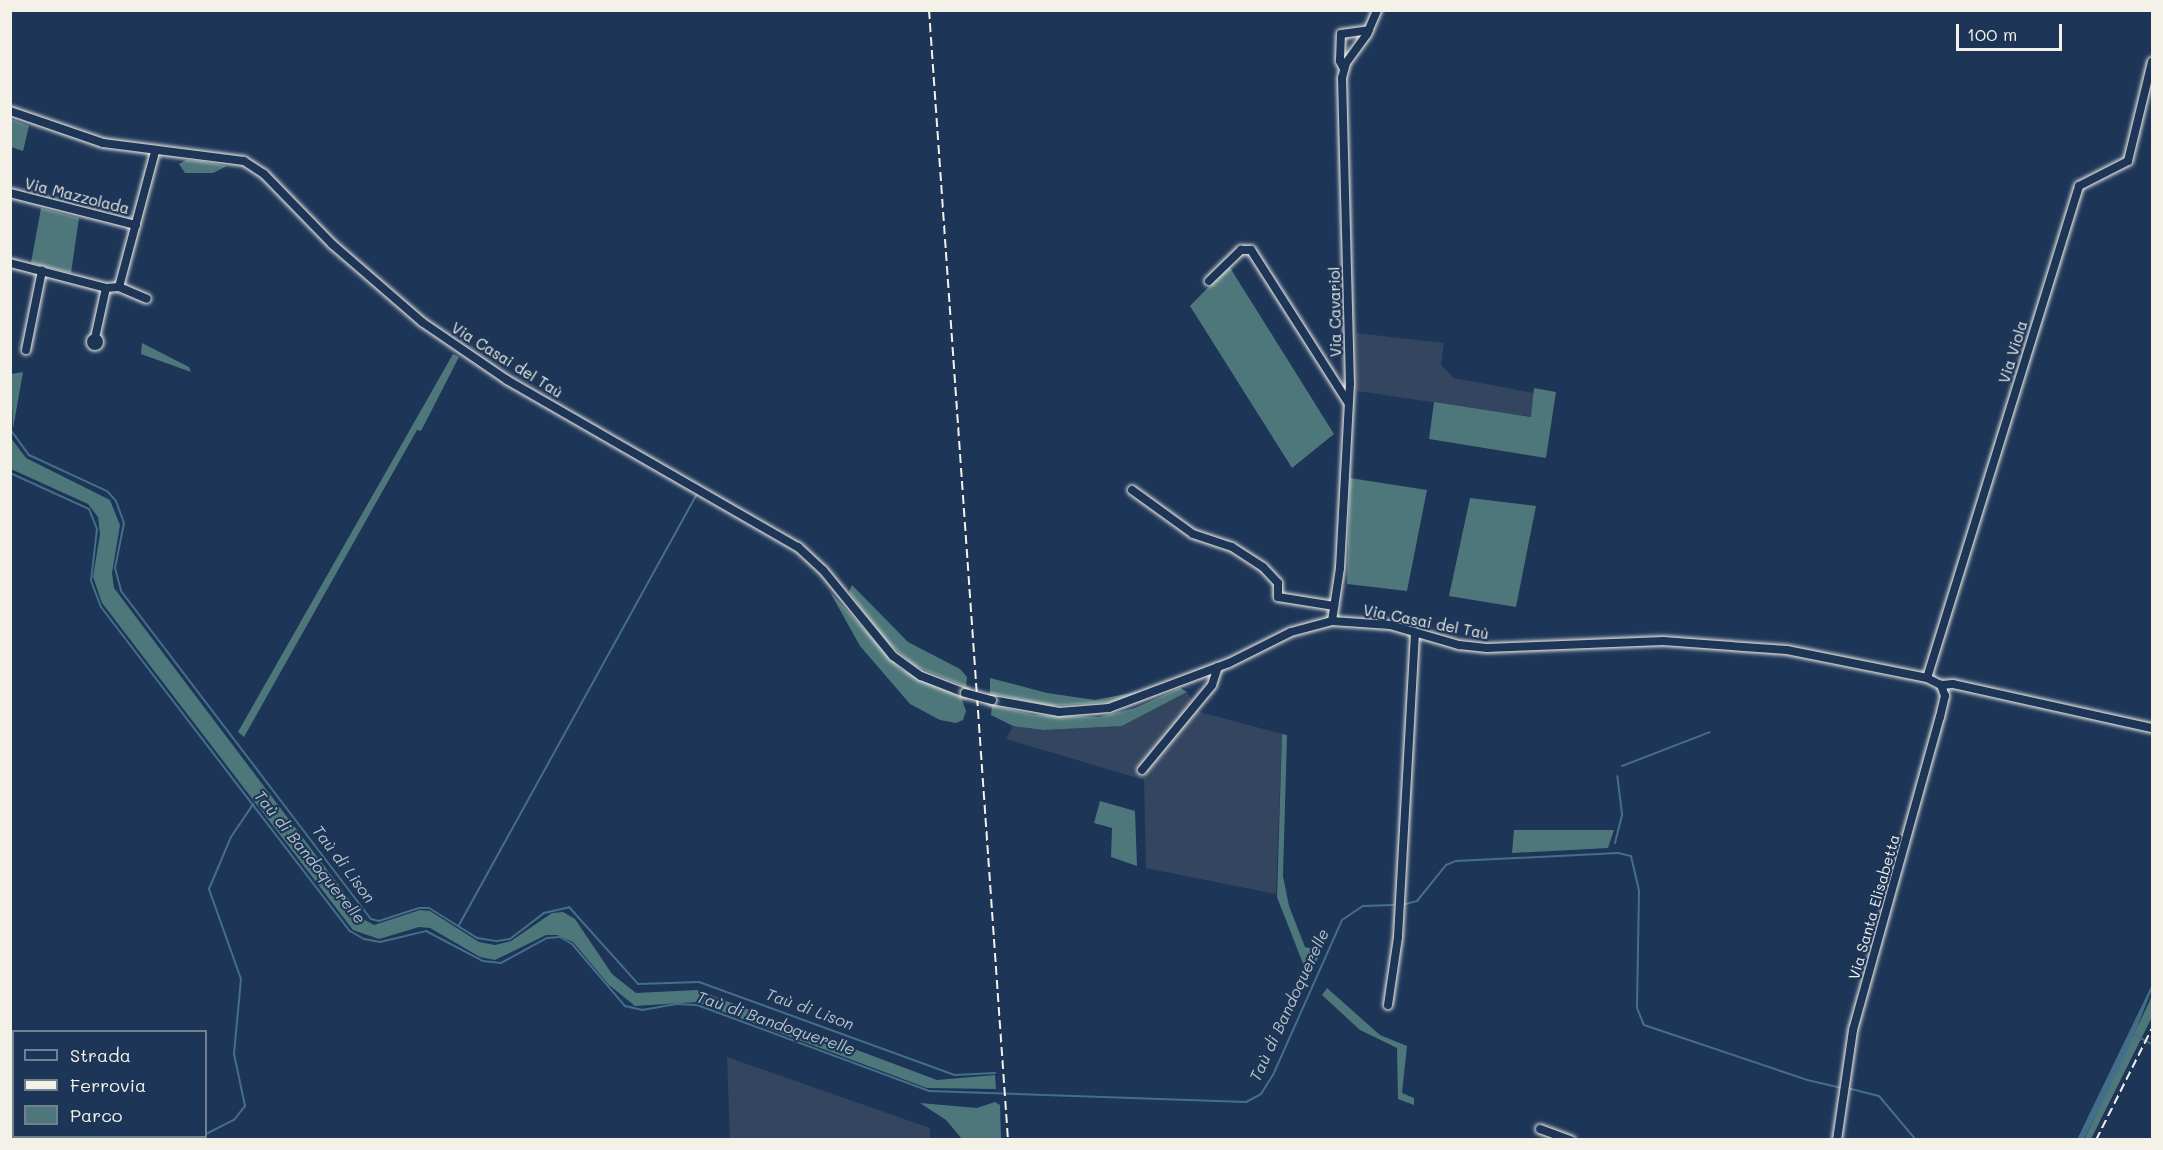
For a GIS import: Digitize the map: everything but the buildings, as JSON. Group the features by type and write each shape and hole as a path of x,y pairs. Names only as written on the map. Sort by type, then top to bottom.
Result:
{"street":[{"path":"1344,69 1369,30 1377,10"},
{"name":"Via Cavariol","path":"1332,621 1340,568 1348,402 1344,69 1340,61 1341,34 1369,30"},
{"name":"Via Viola","path":"1927,678 2079,186 2128,161 2152,62"},
{"name":"Via Casai del Taù","path":"10,111 103,143 155,152 244,161 264,174 332,244 422,322 507,380 798,547 823,570 893,656 921,676 965,693 1036,710 1083,712 1136,700 1218,667 1292,632 1332,621 1368,621 1459,645 1518,650 1663,641 1787,650 1927,678 1941,685"},
{"path":"119,286 155,152"},
{"name":"Via Mazzolada","path":"10,193 136,225"},
{"path":"1209,280 1240,250 1251,250 1348,402"},
{"path":"10,263 106,288 119,286 147,299"},
{"path":"26,350 42,271"},
{"path":"95,338 106,288"},
{"path":"1132,490 1192,534 1232,547 1263,567 1278,583 1278,597 1334,606"},
{"path":"1388,1005 1398,937 1415,632"},
{"path":"1142,770 1212,685 1218,667"},
{"path":"1941,685 1953,684 2152,728"},
{"name":"Via Santa Elisabetta","path":"1837,1140 1844,1083 1860,1003 1941,717 1945,696 1941,685"},
{"path":"1540,1129 1571,1140"}],"shaded area":[{"path":"1356,333 1444,343 1441,365 1454,378 1534,393 1532,417 1357,391"},
{"path":"1187,692 1200,712 1282,734 1276,894 1146,868 1144,780 1006,739 1013,726 1044,730 1122,726"},
{"path":"2152,989 2129,1048 2084,1139 2079,1139"},
{"path":"727,1057 930,1128 930,1139 730,1139"}],"green space":[{"path":"11,119 29,126 23,151 11,147"},
{"path":"186,160 227,166 213,173 185,173 179,164"},
{"path":"41,208 79,218 71,273 31,263"},
{"path":"1229,266 1334,434 1292,468 1190,306"},
{"path":"142,343 189,367 191,372 141,354"},
{"path":"453,354 459,357 421,431 417,430 244,737 238,732"},
{"path":"23,372 13,429 11,374"},
{"path":"1534,388 1556,392 1546,458 1429,439 1434,402 1531,417"},
{"path":"11,438 26,458 110,500 120,525 112,573 114,588 365,920 374,925 420,910 430,911 479,942 495,945 511,941 552,913 563,912 575,919 612,974 636,993 697,990 937,1080 995,1075 996,1089 927,1088 697,1002 635,1006 609,985 573,942 557,935 546,935 495,960 480,957 430,928 419,927 379,939 353,930 102,603 93,577 100,534 98,517 88,504 11,469"},
{"path":"1350,478 1427,490 1407,591 1347,584"},
{"path":"1470,498 1536,506 1516,607 1449,596"},
{"path":"852,585 908,642 960,669 967,677 966,687 915,666 886,641 849,592"},
{"path":"830,592 900,669 961,697 966,711 963,720 956,723 940,720 910,704 860,646"},
{"path":"990,678 1047,693 1095,700 1142,691 1135,697 1110,702 1049,706 990,693"},
{"path":"1180,688 1187,692 1122,726 1044,730 1013,726 991,715 992,705 1034,715 1099,717 1135,708"},
{"path":"1282,734 1287,735 1283,876 1289,906 1305,947 1321,951 1309,979 1277,897"},
{"path":"1100,801 1135,811 1137,866 1111,857 1112,828 1094,823"},
{"path":"1514,830 1614,830 1608,848 1512,853"},
{"path":"1327,988 1380,1035 1407,1046 1402,1093 1414,1098 1414,1105 1398,1099 1397,1048 1360,1030 1322,995"},
{"path":"2152,996 2152,1017 2091,1139 2084,1140"},
{"path":"995,1102 1000,1105 1001,1139 962,1139 946,1120 920,1103 977,1108"}],"waterway":[{"name":"Taù di Lison","path":"10,429 29,455 107,491 116,501 124,523 115,568 121,591 371,919 379,921 419,908 429,908 477,938 497,941 510,939 544,913 569,907 638,984 699,982 955,1075 995,1073"},
{"name":"Taù di Bandoquerelle","path":"10,473 89,509 97,529 91,581 101,607 350,931 364,939 380,942 426,931 483,961 501,963 547,938 560,937 572,944 625,1006 642,1010 676,1004 697,1005 929,1091 1246,1102 1261,1094 1273,1075 1342,920 1363,906 1393,905"},
{"path":"459,925 697,494"},
{"path":"1622,766 1710,732"},
{"path":"1615,843 1622,814 1617,776"},
{"path":"207,1134 234,1120 245,1106 234,1054 241,979 209,889 231,837 253,804"},
{"name":"Taù di Bandoquerelle","path":"1402,905 1417,901 1446,865 1456,861 1618,853 1631,856 1639,891 1637,1008 1644,1025 1807,1080 1842,1088"},
{"path":"2078,1140 2152,987"},
{"path":"2131,1033 2152,1044"},
{"name":"Taù di Bandoquerelle","path":"1847,1088 1879,1096 1916,1140"}],"railway":[{"path":"929,10 1008,1140"},
{"path":"2096,1140 2152,1028"}]}
